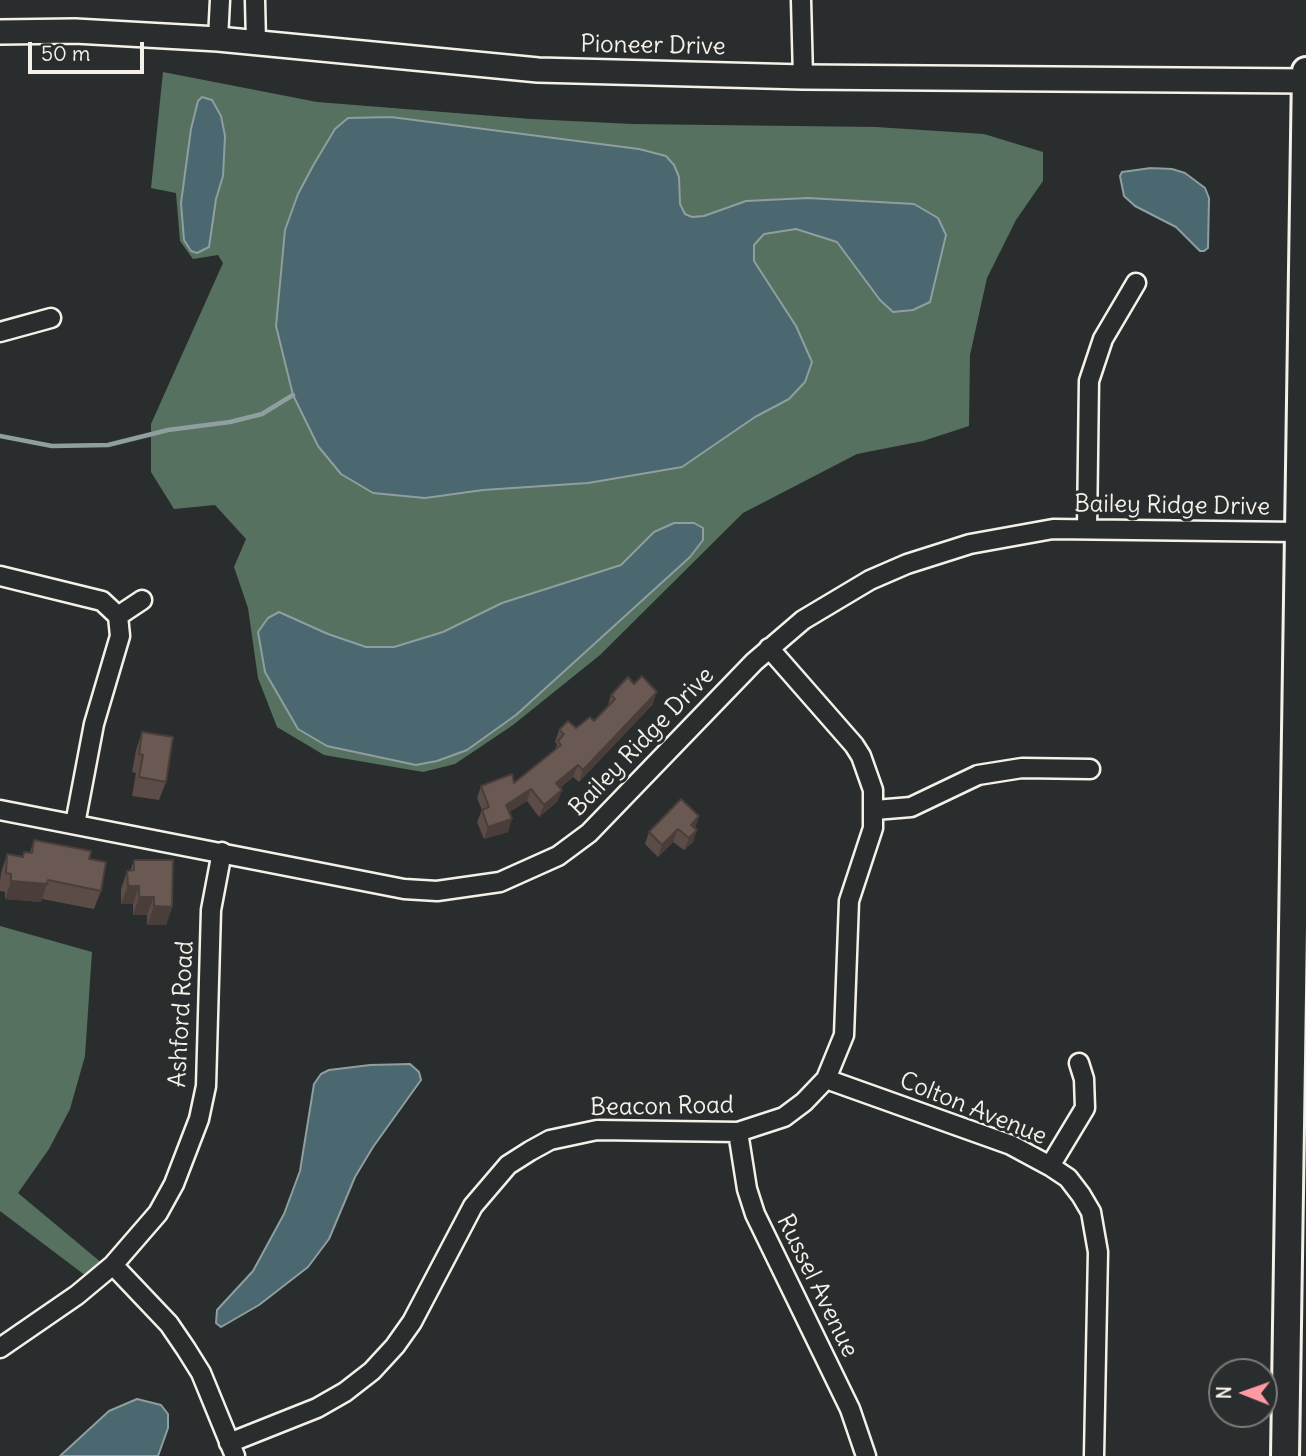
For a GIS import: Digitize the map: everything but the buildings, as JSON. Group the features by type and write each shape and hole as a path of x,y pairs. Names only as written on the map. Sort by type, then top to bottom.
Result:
{"main road":[{"path":"1285,1456 1306,71"}],"street":[{"path":"218,39 219,0"},
{"path":"255,0 256,42"},
{"path":"801,0 803,76"},
{"name":"Pioneer Drive","path":"0,33 75,32 218,39 538,70 803,76 1306,81"},
{"path":"1087,529 1089,381 1103,339 1136,283"},
{"path":"0,332 51,318"},
{"name":"Bailey Ridge Drive","path":"0,810 404,889 437,891 500,882 558,856 589,833 769,648 834,601 907,564 1010,535 1087,529 1297,532"},
{"path":"0,576 102,601 118,616 121,627 118,647 94,724 75,824"},
{"path":"118,616 142,600"},
{"name":"Beacon Road","path":"232,1449 317,1408 345,1392 372,1371 412,1322 473,1206 508,1165 530,1151 550,1140 597,1130 738,1132 784,1117 804,1102 826,1079 844,1035 849,901 871,836 875,810 873,790 861,756 769,648"},
{"path":"875,810 911,807 959,783 989,772 1021,768 1090,769"},
{"name":"Ashford Road","path":"0,1348 78,1295 113,1265 158,1213 174,1184 199,1119 209,1049 211,910 222,852"},
{"path":"1050,1166 1085,1108 1084,1079 1079,1063"},
{"name":"Colton Avenue","path":"826,1079 1011,1145 1068,1178 1081,1195 1096,1233 1094,1456"},
{"name":"Russel Avenue","path":"738,1132 747,1189 762,1233 850,1409 866,1456"},
{"path":"113,1265 169,1324 186,1349 201,1373 232,1449"}],"green space":[{"path":"163,72 317,102 531,119 632,124 876,127 984,134 1043,152 1043,181 1016,220 987,278 970,355 969,426 923,441 857,454 743,513 600,655 513,725 455,764 423,772 324,755 277,727 258,678 248,608 234,567 246,539 215,505 174,509 151,472 151,424 223,263 218,255 193,259 180,241 176,193 151,188"},
{"path":"0,926 92,952 85,1056 70,1109 49,1149 18,1193 109,1269 94,1282 0,1211"}],"water":[{"path":"202,97 212,100 221,116 225,136 223,176 216,199 209,247 197,253 191,251 184,240 181,203 191,129 198,101"},
{"path":"391,117 639,149 666,156 679,177 680,204 685,214 692,217 704,216 746,201 808,198 914,204 938,218 946,235 930,302 913,310 893,312 880,300 837,242 796,229 764,234 754,245 754,261 796,326 812,362 805,382 789,399 755,417 682,467 588,483 483,490 425,498 373,493 341,474 318,446 293,395 276,326 285,230 298,194 314,164 335,129 348,118"},
{"path":"1151,168 1185,173 1205,188 1209,198 1208,248 1204,251 1200,251 1176,227 1135,206 1124,196 1120,176 1122,172"},
{"path":"674,523 694,523 703,528 703,540 690,557 516,715 467,750 437,761 416,765 327,746 298,729 265,672 258,632 268,618 279,612 328,634 366,647 394,647 443,632 502,603 621,565 654,532"},
{"path":"410,1064 419,1072 421,1080 355,1177 329,1239 308,1267 259,1305 221,1327 216,1323 217,1310 253,1271 284,1214 300,1171 314,1084 321,1074 329,1070 370,1065"},
{"path":"137,1399 161,1405 168,1414 168,1428 158,1456 60,1456 109,1411"}],"waterway":[{"path":"0,436 52,446 108,445 168,430 230,422 262,414 293,395"}]}
